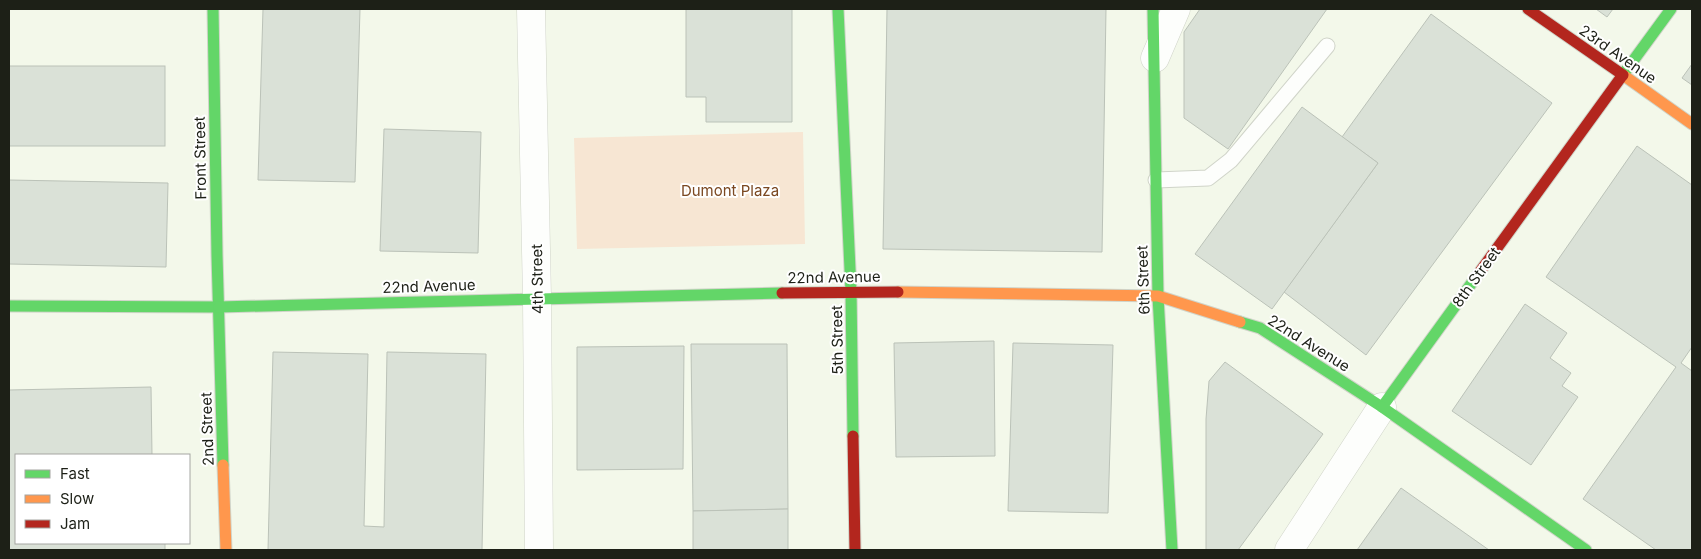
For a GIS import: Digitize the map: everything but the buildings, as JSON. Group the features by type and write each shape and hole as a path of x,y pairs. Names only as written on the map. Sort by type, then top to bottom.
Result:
{"main road":[{"name":"Front Street","path":"213,9 219,307"},
{"name":"5th Street","path":"838,9 851,291 855,550"},
{"name":"6th Street","path":"1152,9 1155,58 1158,296 1172,550"},
{"name":"23rd Avenue","path":"1528,9 1692,124"},
{"name":"8th Street","path":"1382,407 1671,9"},
{"name":"22nd Avenue","path":"9,306 219,307 851,291 1158,296 1260,328 1382,407 1586,550"},
{"name":"2nd Street","path":"219,307 226,550"}],"street":[{"name":"4th Street","path":"531,9 537,298 539,550"},
{"path":"1155,58 1176,9"},
{"name":"8th Street","path":"1289,550 1382,407"}],"lane":[{"path":"1156,180 1208,178 1220,171 1327,46"}],"green space":[{"name":"Dumont Plaza","path":"803,132 805,244 577,249 574,138"}],"traffic: fast":[{"path":"213,9 223,465"},
{"path":"838,9 851,291 853,436"},
{"path":"1153,9 1158,296 1172,550"},
{"path":"1622,76 1671,9"},
{"path":"1240,322 1260,328 1382,407 1479,273"},
{"path":"219,307 782,293"},
{"path":"9,306 219,307"},
{"path":"1382,407 1586,550"}],"traffic: slow":[{"path":"1623,75 1692,124"},
{"path":"898,292 1158,296 1240,322"},
{"path":"223,465 226,550"}],"traffic: jam":[{"path":"1528,9 1623,75"},
{"path":"1479,273 1622,76"},
{"path":"782,293 898,292"},
{"path":"853,436 855,550"}]}
